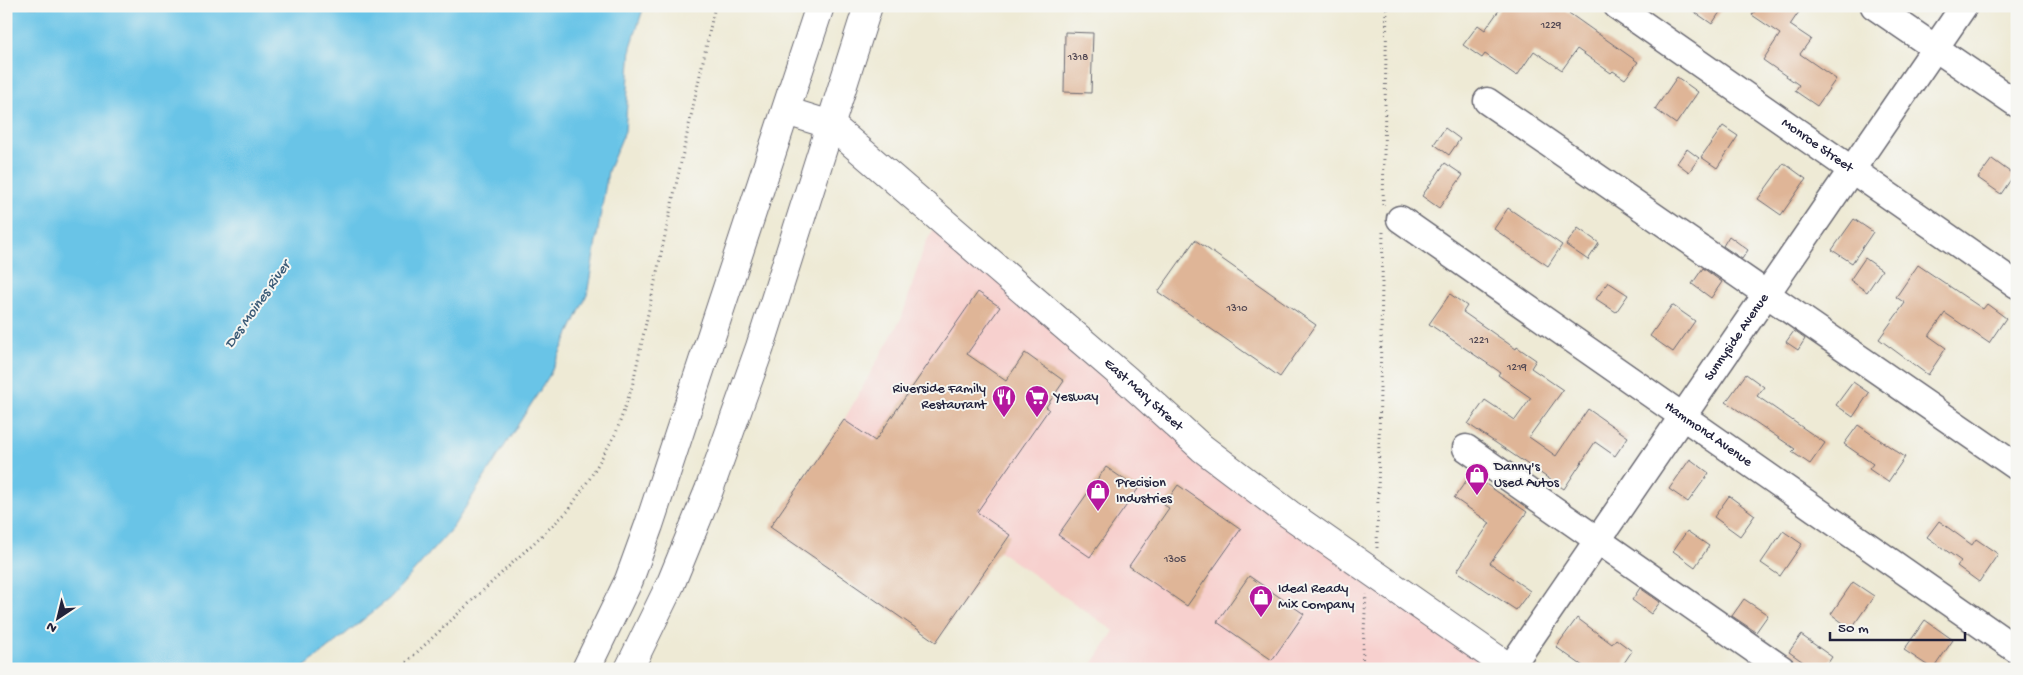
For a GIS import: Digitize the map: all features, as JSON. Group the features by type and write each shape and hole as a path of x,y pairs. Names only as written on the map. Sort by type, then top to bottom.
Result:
{"main road":[{"path":"586,669 628,580 649,525 820,6"},
{"path":"629,669 671,583 709,490 760,347 868,6"},
{"name":"East Mary Street","path":"786,111 831,125 1126,379 1202,448 1289,514 1511,668"}],"street":[{"name":"Monroe Street","path":"1617,6 2017,285"},
{"path":"1874,6 2017,104"},
{"name":"Sunnyside Avenue","path":"1511,668 1964,6"},
{"path":"1487,101 2017,467"},
{"name":"Hammond Avenue","path":"1389,217 1683,417 2017,650"},
{"path":"1466,448 1782,669"}],"path":[{"path":"399,669 568,511 616,433 632,386 716,6"},
{"path":"1362,669 1368,569 1378,542 1389,217 1387,6"}],"shaded area":[{"path":"940,219 1126,379 1511,669 1089,669 1114,631 999,551 936,642 770,527 844,420 902,317 925,244"}],"water":[{"name":"Des Moines River","path":"6,6 644,6 631,47 625,131 608,171 587,295 549,376 453,527 390,598 302,669 6,669"}],"building":[{"path":"1502,6 1559,6 1638,62 1625,79 1613,71 1611,73 1577,49 1562,70 1534,51 1517,76 1485,54 1482,58 1463,45 1478,25 1485,30"},
{"path":"1686,6 1724,6 1712,24"},
{"path":"1759,6 1803,6 1790,25 1811,39 1800,54 1836,79 1817,106 1795,91 1799,85 1763,60 1780,34 1752,15"},
{"path":"1065,32 1093,33 1091,93 1064,92"},
{"path":"1677,77 1698,92 1676,124 1655,109"},
{"path":"1723,126 1738,136 1717,168 1701,157"},
{"path":"1445,128 1460,139 1449,155 1434,144"},
{"path":"1687,149 1699,158 1689,172 1677,163"},
{"path":"1992,159 2014,175 2001,194 1978,178"},
{"path":"1445,163 1463,175 1439,208 1422,196"},
{"path":"1784,163 1806,179 1781,215 1758,199"},
{"path":"1508,208 1562,245 1548,266 1494,229"},
{"path":"1854,219 1873,232 1852,263 1832,250"},
{"path":"1578,228 1599,243 1588,260 1566,245"},
{"path":"1729,236 1748,250 1742,259 1723,246"},
{"path":"1195,240 1316,325 1280,377 1158,292"},
{"path":"1865,258 1882,270 1867,292 1850,280"},
{"path":"1918,265 1983,309 1987,304 2006,318 1989,343 1945,313 1929,336 1946,348 1928,375 1879,339 1905,303 1896,297"},
{"path":"1703,268 1722,282 1711,298 1692,284"},
{"path":"1608,282 1628,295 1616,312 1596,299"},
{"path":"978,292 1000,307 967,354 1006,381 1025,353 1064,381 1046,407 1049,409 977,512 1010,535 936,642 770,527 844,420 875,441"},
{"path":"1450,294 1467,306 1463,312 1516,349 1517,347 1536,360 1531,368 1563,390 1529,437 1556,456 1588,409 1628,437 1615,456 1595,442 1564,489 1468,424 1485,400 1515,420 1531,398 1498,375 1500,372 1429,324"},
{"path":"1672,305 1695,321 1673,352 1650,336"},
{"path":"1794,331 1805,339 1798,350 1786,342"},
{"path":"1746,374 1764,387 1757,396 1825,443 1810,464 1792,452 1795,449 1726,402"},
{"path":"1853,382 1869,393 1853,417 1836,405"},
{"path":"1858,425 1905,457 1888,482 1869,469 1873,464 1844,444"},
{"path":"1690,459 1709,473 1688,502 1669,489"},
{"name":"Precision Industries","path":"1106,467 1138,489 1090,557 1058,535"},
{"path":"1471,474 1527,512 1490,563 1530,591 1516,610 1457,571 1490,523 1454,498"},
{"path":"1178,485 1241,529 1187,606 1129,566 1169,508 1164,505"},
{"path":"1729,496 1755,515 1740,536 1714,517"},
{"path":"1939,521 1972,545 1976,539 1998,554 1979,582 1957,566 1961,561 1927,537"},
{"path":"1687,531 1709,546 1695,567 1673,551"},
{"path":"1783,531 1802,544 1780,576 1761,563"},
{"name":"Ideal Ready Mix Company","path":"1249,576 1304,614 1272,660 1217,622"},
{"path":"1853,582 1874,596 1851,629 1831,614"},
{"path":"1640,588 1660,602 1651,614 1632,600"},
{"path":"1744,599 1768,615 1756,632 1732,616"},
{"path":"1577,618 1612,644 1616,639 1632,651 1620,669 1587,669 1556,647"},
{"path":"1925,620 1953,640 1933,669 1904,650"},
{"path":"1801,635 1832,657 1824,669 1813,669 1789,652"}],"place":[{"name":"Riverside Family Restaurant","path":"1004,418"},
{"name":"Yesway","path":"1037,418"},
{"name":"Danny's Used Autos","path":"1477,496"},
{"name":"Precision Industries","path":"1098,512"},
{"name":"Ideal Ready Mix Company","path":"1261,618"}]}
